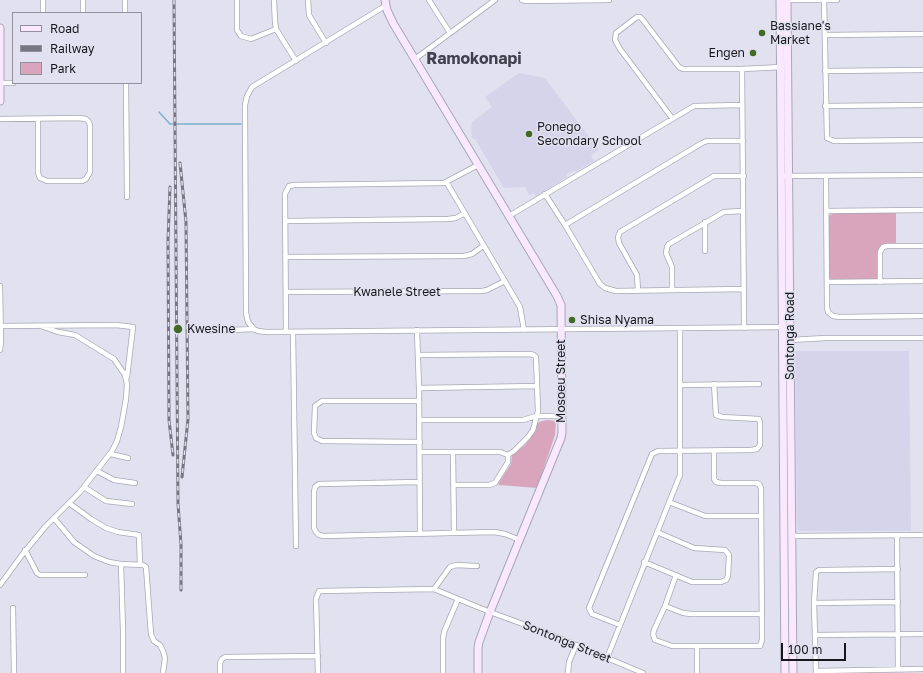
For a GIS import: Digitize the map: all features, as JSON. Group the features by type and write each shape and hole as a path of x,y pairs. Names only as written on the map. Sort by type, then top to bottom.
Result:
{"main road":[{"name":"Sontonga Road","path":"780,0 789,176 786,327 790,340 785,673"},
{"name":"Sontonga Road","path":"786,0 781,176 786,327 788,536 793,673"},
{"name":"Mosoeu Street","path":"385,3 391,18 559,300 560,305 562,416 562,432 560,442 490,612 478,648 478,673"},
{"path":"0,28 0,101"}],"street":[{"path":"43,0 43,12"},
{"path":"83,0 83,12"},
{"path":"125,0 125,12"},
{"path":"237,0 237,30 245,39 251,39 276,29"},
{"path":"274,0 276,29 296,61"},
{"path":"314,0 308,1 310,17 326,43"},
{"path":"429,0 450,33"},
{"path":"415,59 495,0"},
{"path":"522,0 609,0"},
{"path":"786,0 837,0"},
{"path":"824,0 826,136 831,140 923,140"},
{"path":"254,329 248,322 246,314 245,105 247,96 252,87 326,43 385,3"},
{"path":"672,118 616,43 616,33 640,17 681,68 686,70 784,67"},
{"path":"825,35 923,34"},
{"path":"742,69 744,328"},
{"path":"825,71 923,70"},
{"path":"0,83 12,83"},
{"path":"126,84 127,198"},
{"path":"509,216 696,105 742,105"},
{"path":"825,106 923,105"},
{"path":"0,119 84,118 88,121 90,126 90,172 86,179 82,181 47,181 40,178 38,173 38,119"},
{"path":"565,225 702,143 707,141 743,141"},
{"path":"286,332 286,191 291,185 447,183 478,165"},
{"path":"781,176 826,177 923,175"},
{"path":"638,290 637,275 619,243 618,237 620,232 712,177 744,176"},
{"path":"826,177 827,310 829,314 833,316 923,316"},
{"path":"447,183 521,310 524,330"},
{"path":"545,194 602,287 612,291 744,289"},
{"path":"826,211 923,210"},
{"path":"672,289 672,267 666,253 667,247 671,242 724,212 743,211"},
{"path":"285,221 448,219 456,218 465,213"},
{"path":"705,222 705,251"},
{"path":"286,257 464,256 472,254 483,246"},
{"path":"880,282 880,252 882,248 887,246 923,246"},
{"path":"827,282 923,281"},
{"name":"Kwanele Street","path":"286,292 482,291 489,290 505,282"},
{"path":"0,286 0,350"},
{"path":"0,326 116,325 134,327 126,379"},
{"path":"0,586 25,550 84,487 111,454 117,441 121,426 127,390 123,370 117,362 107,354 75,335 58,332 41,326"},
{"path":"207,331 254,329 262,332 294,332 786,327"},
{"path":"607,658 644,562 680,475 680,328"},
{"path":"416,330 419,388 420,534"},
{"path":"294,332 296,546"},
{"path":"790,340 923,338"},
{"path":"418,355 532,354 535,356 538,411 532,430 528,437 508,455"},
{"path":"681,384 758,384"},
{"path":"620,625 592,614 590,611 590,606 652,454 658,451 754,450 759,448 760,421 758,418 722,417 716,415 714,384"},
{"path":"419,388 537,386"},
{"path":"419,401 322,401 315,406 314,433 316,438 322,441 420,442"},
{"path":"419,420 524,420 536,416 562,416"},
{"path":"676,575 665,606 654,630 653,634 655,640 672,646 760,646 762,640 761,490 759,485 756,483 721,484 716,482 714,479 714,451"},
{"path":"420,452 500,452 508,455"},
{"path":"453,453 454,533"},
{"path":"111,454 128,458"},
{"path":"454,484 495,483 508,462 508,455"},
{"path":"97,471 114,480 135,483"},
{"path":"419,482 319,484 315,487 314,492 314,528 317,534 324,536 498,532 520,540"},
{"path":"84,487 106,501 132,504"},
{"path":"669,502 705,516 761,516"},
{"path":"69,503 106,528 118,532 139,535 140,565"},
{"path":"54,518 71,538 87,552 109,562 144,565 146,569 152,638 160,645 165,658 163,673"},
{"path":"644,562 695,582 724,581 728,576 728,552 723,549 694,548 657,532"},
{"path":"898,535 898,668"},
{"path":"788,536 923,535"},
{"path":"25,550 37,573 40,575 85,575"},
{"path":"121,564 123,673"},
{"path":"318,673 316,599 319,591 434,589 450,568 456,566 477,566"},
{"path":"898,569 818,571 814,575 816,672 898,668 923,669"},
{"name":"Sontonga Street","path":"434,589 576,645 634,671 643,673"},
{"path":"443,673 444,632 458,599"},
{"path":"814,603 898,602"},
{"path":"665,606 691,614 762,614"},
{"path":"13,608 14,673"},
{"path":"815,636 923,634"},
{"path":"568,673 569,662 576,645"},
{"path":"697,646 697,673"},
{"path":"220,673 220,663 225,657 318,656"}],"shaded area":[{"name":"Ponego Secondary School","path":"519,73 545,78 599,150 591,155 594,161 577,171 567,174 567,177 536,196 534,193 529,195 525,187 504,188 475,139 471,136 472,122 492,107 485,97"},
{"path":"795,351 909,351 911,531 798,530"}],"green space":[{"path":"896,212 896,244 881,246 879,248 877,279 831,279 828,275 828,218 830,215 834,213"},
{"path":"548,420 556,421 555,435 537,488 499,485 498,484 511,464 512,455 524,446 530,439 536,424"}],"waterway":[{"path":"159,112 170,124 241,124"}],"railway":[{"path":"174,0 178,504 181,544 181,590"},
{"path":"180,163 186,222 188,419 182,477"},
{"path":"170,187 168,240 169,420 173,455"}],"place":[{"name":"Bassiane's Market","path":"762,33"},
{"name":"Engen","path":"753,53"},
{"name":"Ponego Secondary School","path":"529,134"},
{"name":"Shisa Nyama","path":"572,320"},
{"name":"Kwesine","path":"178,329"}],"district":[{"name":"Ramokonapi","path":"474,59"}]}
